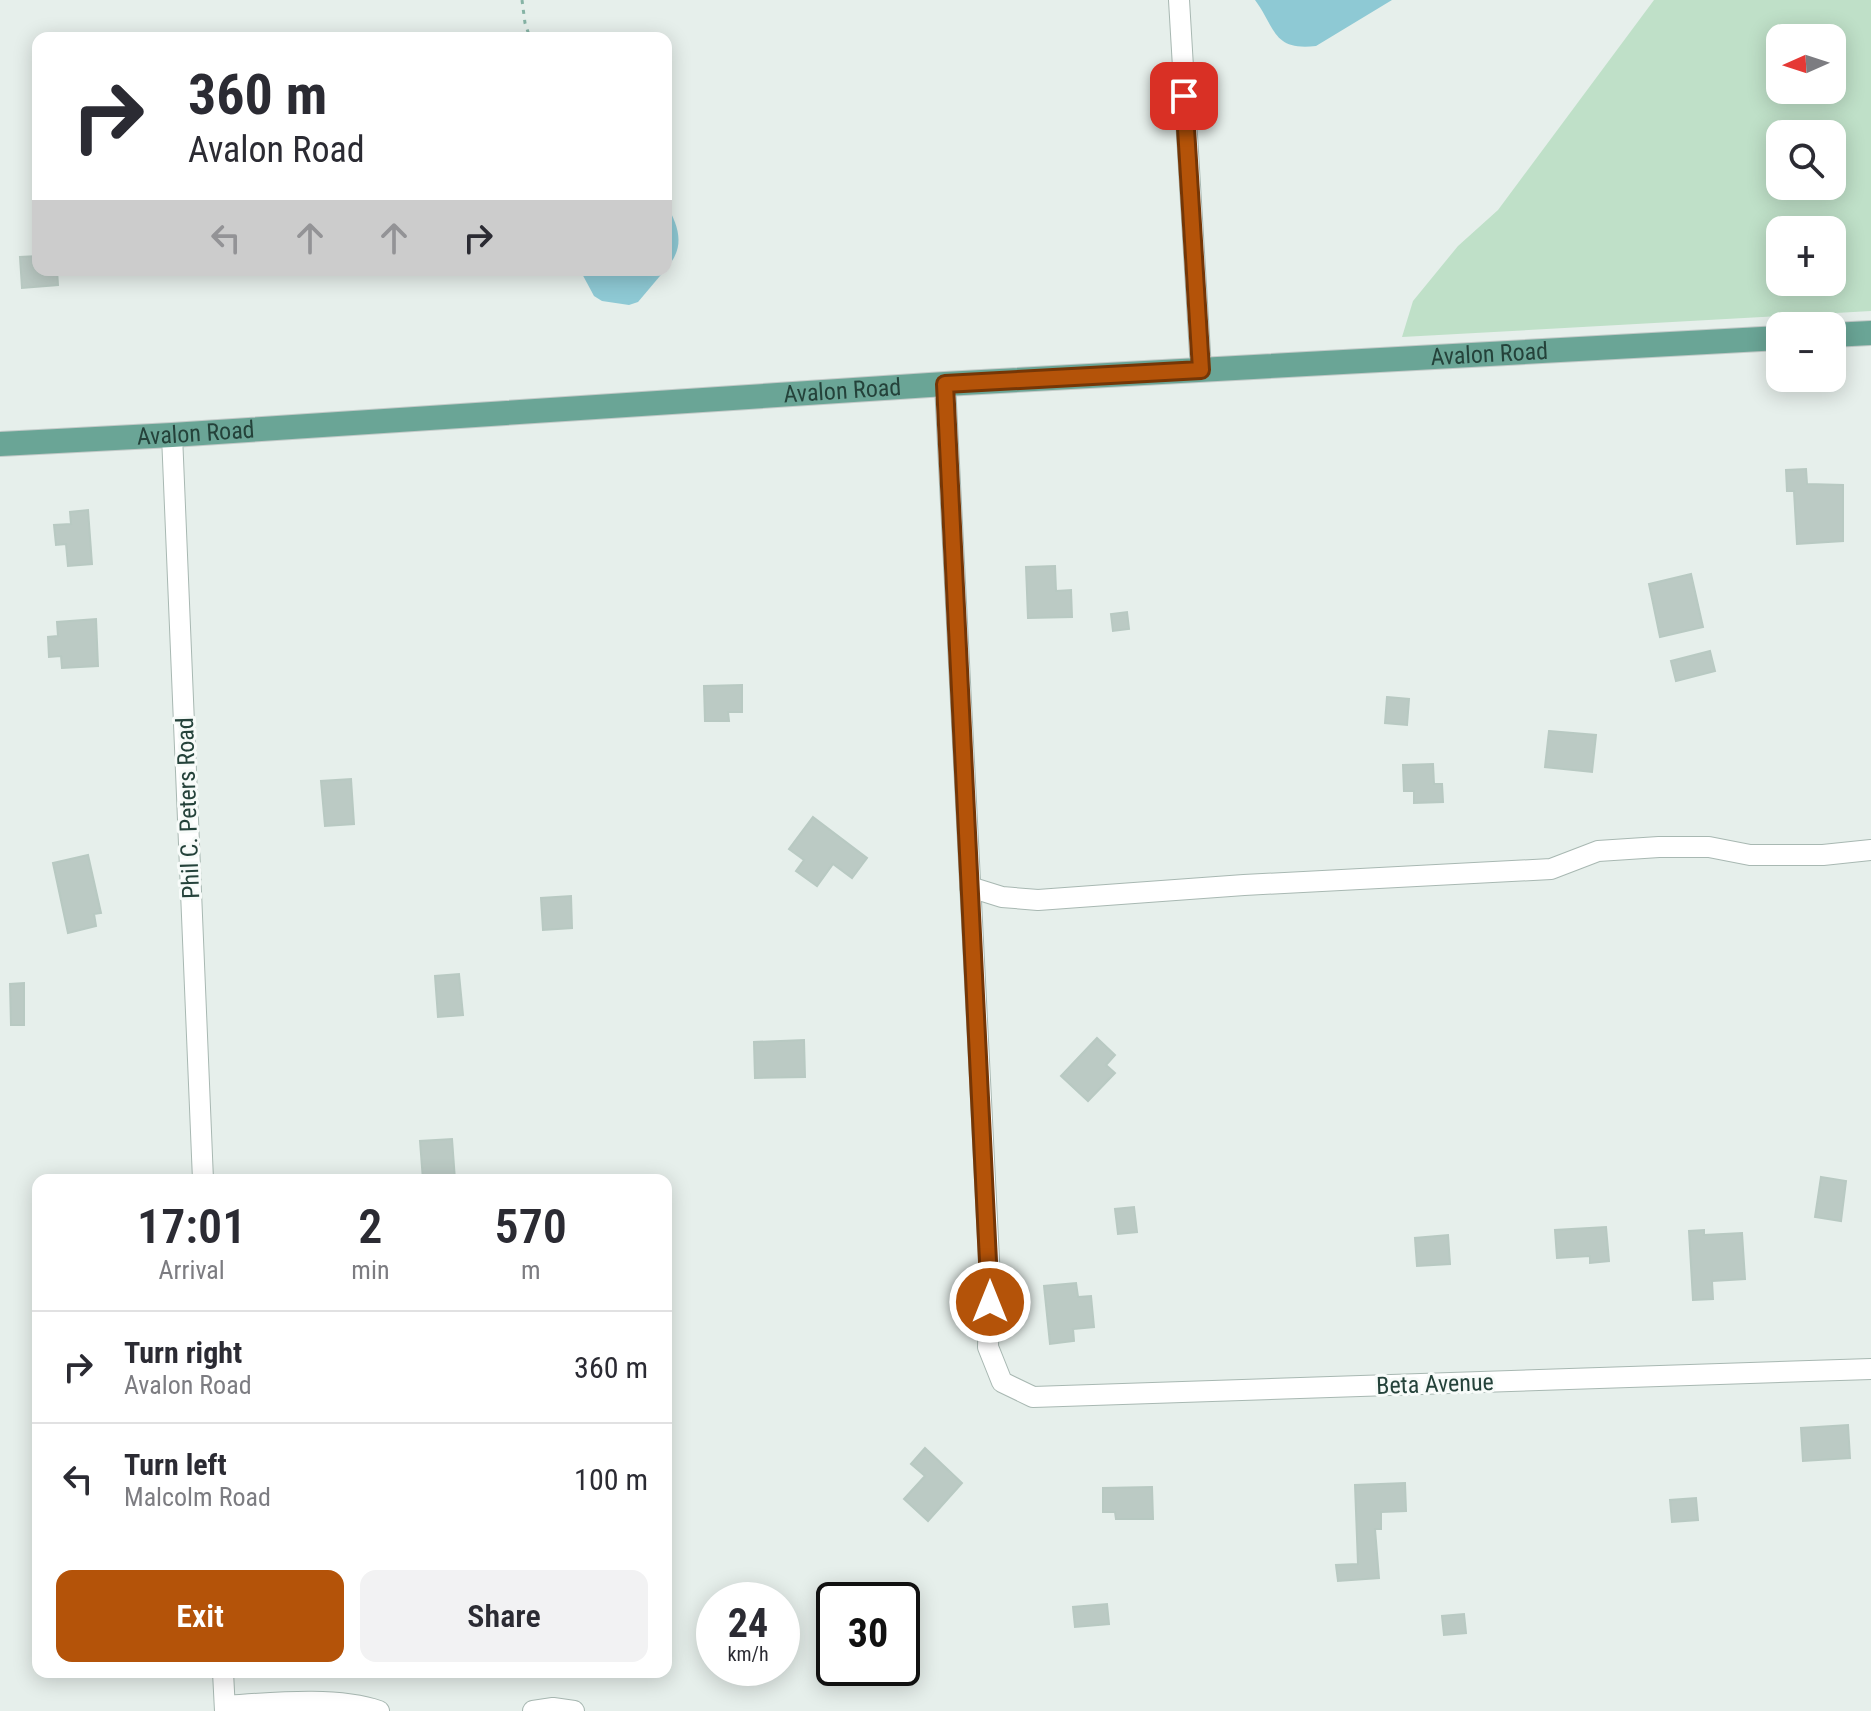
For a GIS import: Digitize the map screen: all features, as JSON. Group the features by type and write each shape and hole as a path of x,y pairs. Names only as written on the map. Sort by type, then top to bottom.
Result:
{"main road":[{"path":"1846,334 1871,333"},
{"name":"Avalon Road","path":"0,444 945,384 1766,339"}],"street":[{"path":"1179,0 1201,370"},
{"path":"945,384 970,887 1002,897 1038,900 1244,885 1551,869 1598,851 1659,847 1709,847 1750,855 1823,855 1871,850"},
{"name":"Phil C. Peters Road","path":"172,435 203,1174"},
{"name":"Beta Avenue","path":"970,887 990,1279 988,1347 1002,1382 1033,1397 1871,1369"},
{"path":"223,1678 225,1709 290,1702 365,1706 379,1711"},
{"path":"533,1711 553,1708 574,1711"}],"path":[{"path":"522,0 528,32"}],"green space":[{"path":"1654,0 1871,0 1871,311 1766,312 1766,317 1402,337 1413,301 1458,246 1498,210"}],"water":[{"path":"1255,0 1392,0 1316,46 1302,47 1291,45 1277,35"},
{"path":"672,216 678,237 672,261"},
{"path":"583,276 660,276 638,302 629,305 602,301 594,296"}],"building":[{"path":"32,256 32,276 57,276 58,285 22,288 20,257"},
{"path":"1806,469 1807,484 1843,485 1843,541 1797,544 1794,491 1787,491 1786,470"},
{"path":"88,510 92,564 68,566 66,544 56,545 54,525 71,524 70,512"},
{"path":"1055,566 1056,591 1071,590 1072,617 1028,618 1026,567"},
{"path":"1691,574 1703,627 1660,637 1649,584"},
{"path":"1127,612 1129,629 1113,631 1111,614"},
{"path":"96,619 98,666 62,668 61,656 49,657 48,637 58,636 57,622"},
{"path":"1710,651 1715,671 1676,681 1671,661"},
{"path":"742,685 742,712 728,712 729,721 705,721 704,686"},
{"path":"1387,697 1409,699 1407,725 1385,723"},
{"path":"1549,731 1596,735 1592,772 1545,767"},
{"path":"1433,764 1434,784 1442,784 1443,802 1414,803 1414,791 1404,791 1403,765"},
{"path":"351,779 354,824 325,826 321,781"},
{"path":"813,817 867,858 852,878 833,864 817,886 796,871 804,860 789,849"},
{"path":"88,855 101,913 94,914 96,926 68,933 53,863"},
{"path":"571,896 572,928 543,930 541,898"},
{"path":"459,974 463,1015 438,1017 435,976"},
{"path":"24,983 24,1025 11,1025 10,984"},
{"path":"1097,1038 1115,1055 1106,1065 1115,1073 1088,1101 1061,1076"},
{"path":"804,1040 805,1077 755,1078 754,1042"},
{"path":"452,1139 455,1174 423,1174 420,1141"},
{"path":"1821,1177 1846,1181 1841,1221 1815,1217"},
{"path":"1134,1207 1137,1232 1118,1234 1115,1209"},
{"path":"1606,1227 1609,1261 1590,1263 1590,1256 1557,1258 1555,1230"},
{"path":"1704,1230 1704,1235 1742,1233 1745,1279 1712,1281 1713,1299 1693,1300 1689,1231"},
{"path":"1448,1235 1450,1264 1417,1266 1415,1238"},
{"path":"1076,1283 1078,1297 1091,1296 1094,1327 1073,1329 1074,1341 1050,1344 1044,1286"},
{"path":"1848,1425 1850,1458 1803,1461 1801,1428"},
{"path":"925,1448 962,1483 928,1521 904,1499 925,1476 911,1464"},
{"path":"1405,1483 1406,1511 1381,1512 1381,1529 1375,1529 1379,1578 1338,1581 1336,1565 1358,1564 1355,1485"},
{"path":"1152,1487 1153,1519 1116,1519 1115,1512 1103,1512 1103,1488"},
{"path":"1696,1498 1698,1520 1672,1522 1670,1500"},
{"path":"1107,1604 1109,1624 1075,1627 1073,1607"},
{"path":"1464,1614 1466,1633 1444,1635 1442,1616"}],"route":[{"path":"990,1302 945,384 1201,370 1184,96"}]}
